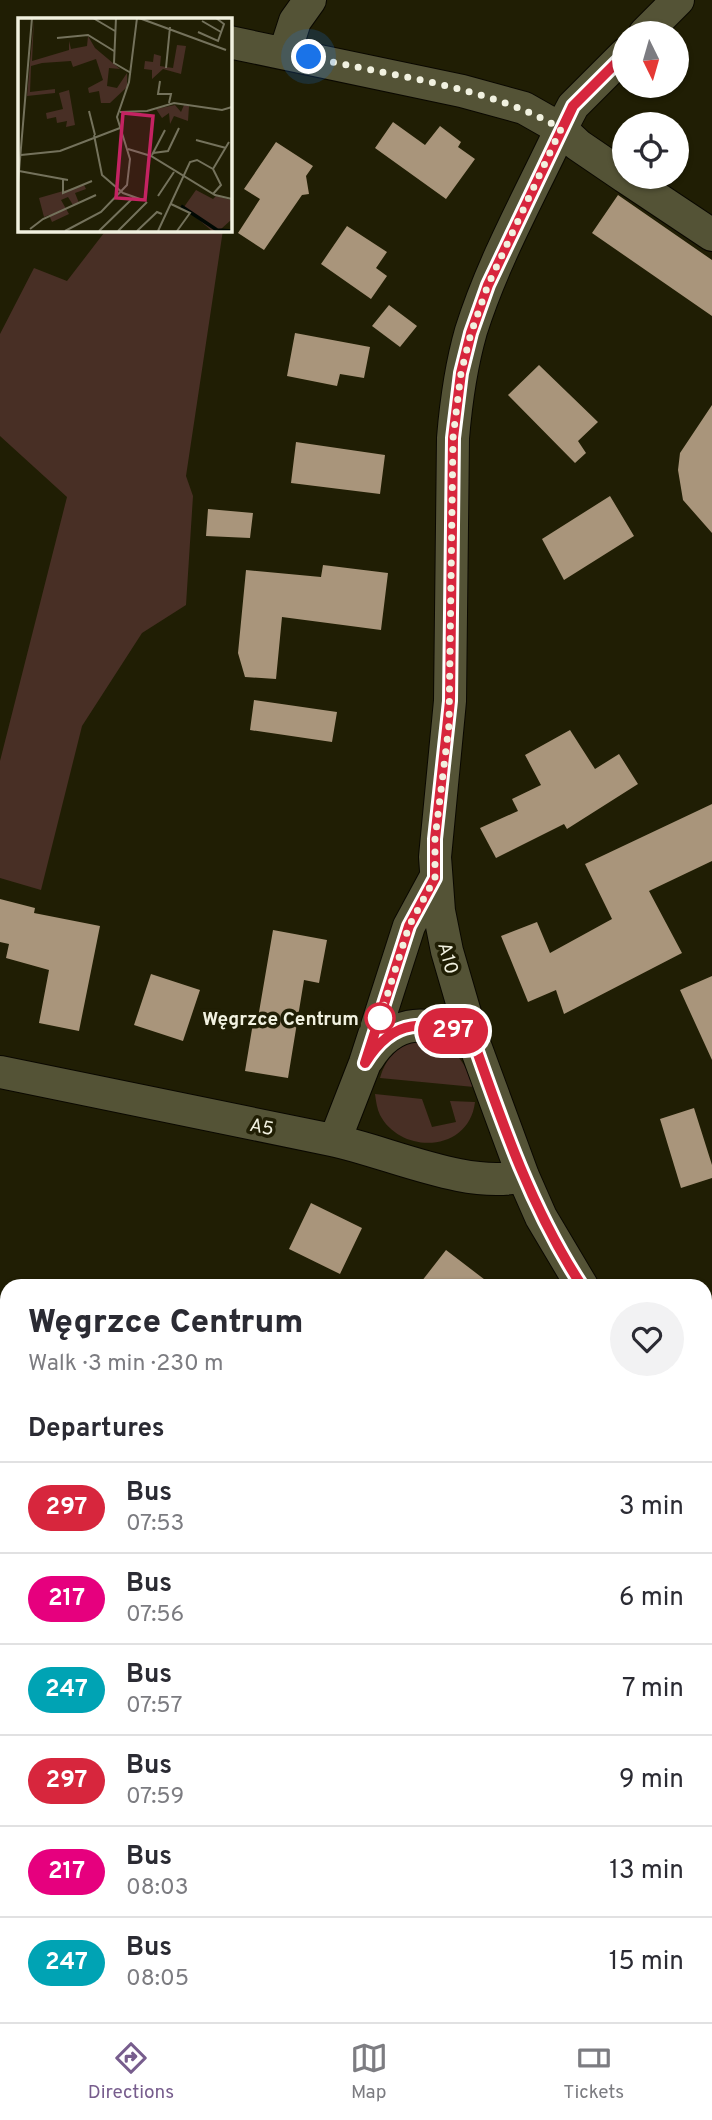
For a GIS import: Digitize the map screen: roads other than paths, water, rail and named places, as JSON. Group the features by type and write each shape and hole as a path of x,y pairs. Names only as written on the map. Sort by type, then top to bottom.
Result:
{"street":[{"path":"285,52 295,21 310,0"},
{"path":"657,21 678,0"},
{"path":"231,42 462,91 524,108 561,129 578,145 612,168"},
{"name":"A10","path":"578,1279 541,1217 523,1176 472,1037 447,951 435,878 435,839 449,713 456,405 471,333 488,285 573,106 612,67"},
{"path":"643,189 712,235"},
{"name":"A10","path":"335,1140 365,1063 409,926 435,878"},
{"name":"A10","path":"365,1063 376,1045 386,1037 416,1024 440,1026 472,1037"},
{"name":"A5","path":"0,1072 335,1140 475,1178 502,1181 523,1176"}],"place":[{"name":"Węgrzce Centrum","path":"380,1018"}]}
